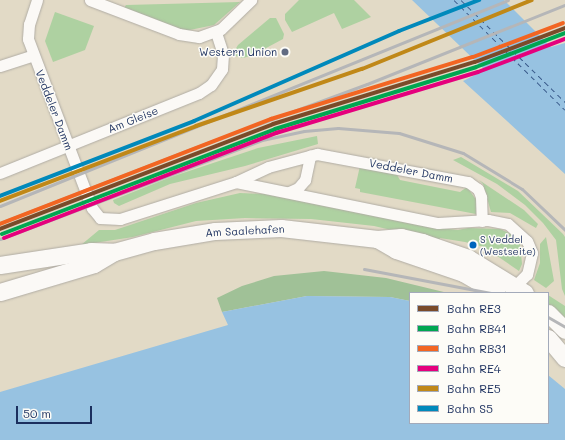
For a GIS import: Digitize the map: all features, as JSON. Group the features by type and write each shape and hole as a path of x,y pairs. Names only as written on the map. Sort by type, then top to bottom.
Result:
{"main road":[{"name":"Am Saalehafen","path":"0,265 91,251 114,252 174,237 236,229 295,228 377,239 401,237 446,249 468,258 521,290"},
{"name":"Am Saalehafen","path":"377,239 396,250 463,273 496,292"},
{"name":"Am Saalehafen","path":"0,292 94,264 114,252"},
{"path":"549,314 565,330"},
{"path":"549,339 565,358"}],"street":[{"name":"Veddeler Damm","path":"37,0 29,24 28,39 92,208 97,216 104,220 120,218 236,182 268,167 310,156 335,156 468,182 478,189 481,197 482,220"},
{"path":"90,0 118,13 193,37 216,32 251,0"},
{"name":"Am Gleise","path":"0,173 199,93 211,85 223,64 216,32"},
{"path":"0,66 33,55"},
{"path":"289,192 298,188 305,180 310,156"},
{"name":"Veddeler Damm","path":"236,182 438,223 482,220 508,224 527,241 532,253 532,261 521,290"},
{"path":"506,292 521,290"}],"green space":[{"path":"299,0 354,0 371,17 342,29 334,13 292,32 285,20 285,14"},
{"path":"240,2 214,25 185,31 124,8 126,5"},
{"path":"55,12 94,26 85,50 53,62 45,41"},
{"path":"270,18 276,18 284,34 283,39 253,55 243,58 232,55 238,45"},
{"path":"317,136 318,144 245,166 170,184 119,206 114,203 113,200 171,177 258,148"},
{"path":"461,157 518,191 563,234 565,237 565,296 562,289 556,240 543,223 525,205 497,184 453,160"},
{"path":"360,166 396,173 400,180 460,192 467,187 477,201 476,214 360,192 360,189 355,188"},
{"path":"479,180 524,210 538,224 536,228 510,213 491,212 483,184"},
{"path":"240,193 265,194 430,227 458,230 468,228 500,229 511,234 520,243 522,264 519,271 484,247 465,242 440,238 439,241 374,226 311,219 245,218 196,221 133,237 81,245 99,230 115,230 196,203"},
{"path":"546,237 554,281 546,288 534,280 540,263 540,244"},
{"path":"324,271 386,278 444,292 409,292 409,301 390,297 307,296 222,312 217,298 242,286 274,276"},
{"path":"549,296 565,306 565,320 549,306"}],"water":[{"path":"412,0 504,0 551,47 565,43 565,174 463,81 485,70"},
{"path":"307,296 390,297 409,301 409,424 549,424 549,376 565,389 565,440 0,440 0,392 228,325 222,312"}],"ferry route":[{"path":"454,0 565,110"},
{"path":"461,0 565,102"}],"railway":[{"path":"0,206 508,0"},
{"path":"0,223 183,152 367,84 565,5"},
{"path":"0,239 262,140 304,131 338,128 399,133 463,153 522,189 565,230"},
{"path":"364,269 486,292"},
{"path":"549,318 565,327"}],"rail line":[{"name":"S5","path":"0,196 194,121 399,31 479,0"},
{"name":"RE5","path":"0,201 196,126 362,69 532,0"},
{"name":"RB31","path":"0,224 271,119 473,57 563,23"},
{"name":"RE3","path":"0,229 273,124 475,62 565,28"},
{"name":"RB41","path":"2,234 275,129 476,67 565,33"},
{"name":"RE4","path":"4,238 276,133 478,72 565,39"}],"place":[{"name":"Western Union","path":"285,52"},
{"name":"S Veddel (Westseite)","path":"473,245"}]}
